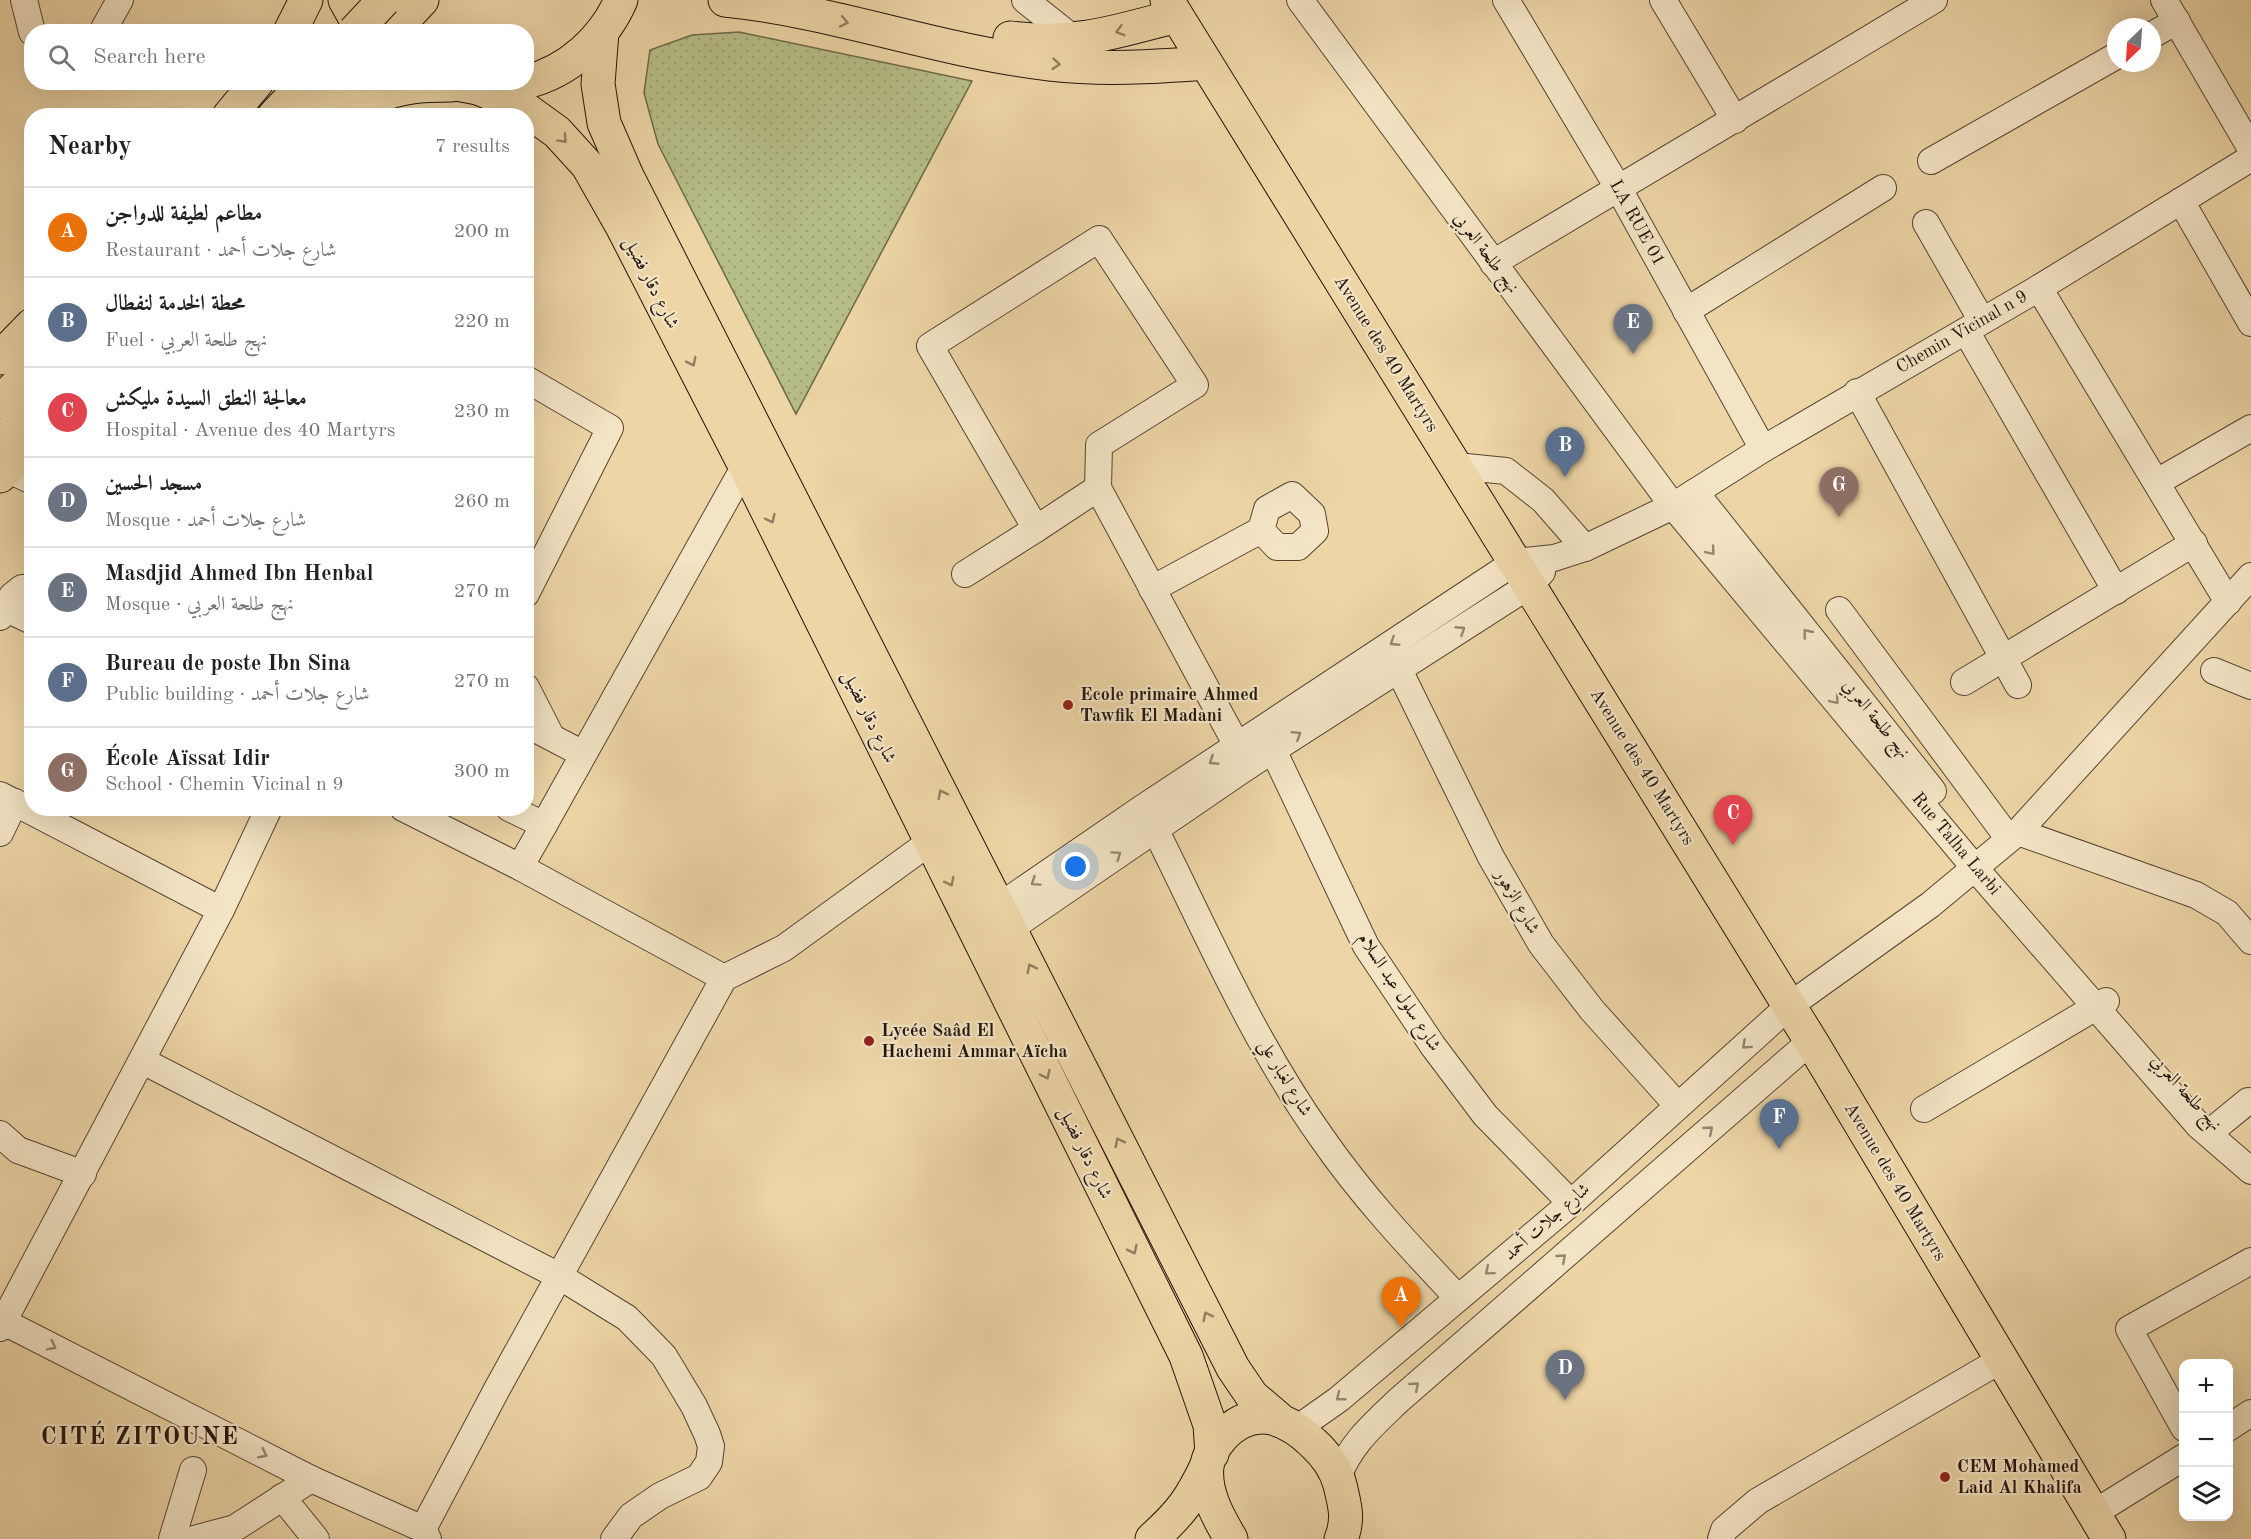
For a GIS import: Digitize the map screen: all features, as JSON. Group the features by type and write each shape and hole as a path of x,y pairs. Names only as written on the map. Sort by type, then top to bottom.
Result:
{"main road":[{"path":"294,24 306,0"},
{"path":"345,0 360,24"},
{"path":"362,24 384,0"},
{"path":"400,24 422,0"},
{"path":"725,0 1042,42 1104,36 1172,8"},
{"path":"848,0 897,23 1002,56 1049,64 1096,68 1205,63"},
{"path":"534,79 568,63 589,47 626,1"},
{"name":"Avenue des 40 Martyrs","path":"1172,8 1811,1041 2102,1526"},
{"name":"شارع دقار فضيل","path":"602,32 598,84 604,123 930,842 1186,1356 1210,1425 1210,1496 1218,1518 1231,1539"},
{"path":"236,108 250,90"},
{"path":"282,108 298,90"},
{"path":"320,108 337,90"},
{"path":"362,108 375,98 402,90"},
{"name":"شارع دقار فضيل","path":"473,90 524,108"},
{"name":"شارع دقار فضيل","path":"534,115 557,132 588,166 752,453 1005,917 1233,1368 1252,1396 1324,1453 1338,1478"},
{"path":"0,358 24,334"},
{"path":"10,467 19,393"},
{"path":"10,467 24,452"},
{"path":"1152,1539 1176,1518 1192,1495 1217,1443 1230,1429 1246,1419 1262,1417 1288,1423"},
{"path":"1338,1478 1346,1534"}],"street":[{"path":"24,0 30,24"},
{"path":"106,24 120,0"},
{"path":"1025,0 1076,40"},
{"name":"نهج طلحة العربي","path":"1300,0 1493,263 1601,405 1673,506"},
{"name":"LA RUE 01","path":"1506,0 1618,189 1762,449"},
{"path":"1664,0 1735,120"},
{"path":"1493,263 1934,0"},
{"path":"2161,22 2170,10 2251,149"},
{"path":"1931,161 2107,61"},
{"name":"Chemin Vicinal n 9","path":"1523,574 1554,558 1585,548 1673,506 1762,449 2039,288 2251,158"},
{"path":"1686,311 1883,188"},
{"path":"2181,201 2250,317"},
{"path":"1926,223 1974,326 2116,591"},
{"path":"1036,529 930,346 1099,239 1195,385 1099,445 1098,488 1243,756"},
{"path":"2039,288 2228,602"},
{"path":"534,384 610,428 534,578"},
{"path":"1857,392 2019,685"},
{"path":"2157,482 2251,428"},
{"path":"520,867 752,453"},
{"path":"1456,466 1506,471 1543,500 1585,548"},
{"path":"965,574 1098,488"},
{"name":"نهج طلحة العربي","path":"1695,492 1980,862"},
{"name":"Rue Talha Larbi","path":"1673,506 2102,1005 2199,1126 2251,1171"},
{"path":"1152,589 1261,530"},
{"path":"1964,682 2194,543"},
{"path":"1005,917 1155,829 1243,756 1273,750 1399,670 1523,574"},
{"path":"977,936 1243,756 1523,574"},
{"name":"شارع جلات أحمد","path":"1288,1423 1339,1399 1571,1203 1789,1006 1930,905 2013,835 2251,576"},
{"path":"24,588 12,596 2,610 24,618"},
{"path":"1839,610 2013,835 2196,896 2227,913 2251,941"},
{"name":"شارع الزهور","path":"1399,670 1491,857 1541,944 1592,1010 1678,1106"},
{"path":"2214,671 2251,686"},
{"path":"534,703 551,736"},
{"path":"534,728 583,754"},
{"name":"شارع سلول عبد السلام","path":"1273,750 1366,946 1433,1046 1485,1115 1571,1203"},
{"path":"0,833 7,798 24,807"},
{"path":"41,816 221,910"},
{"path":"265,816 221,910 143,1060 1,1323 311,1479 426,1534 559,1276 724,978 784,948 930,842"},
{"path":"419,816 520,867 724,978"},
{"path":"525,816 544,825"},
{"name":"شارع لغبار علي","path":"1155,829 1261,1041 1321,1138 1380,1213 1458,1298"},
{"path":"1924,1109 2102,1005"},
{"name":"نهج طلحة العربي","path":"2102,1005 2204,1119 2251,1158"},
{"name":"شارع جلات أحمد","path":"1338,1478 1346,1457 1365,1432 1399,1400 1811,1041"},
{"path":"143,1060 559,1276 627,1318 664,1356 694,1406 711,1446 709,1462 699,1477 660,1496 631,1516 614,1539"},
{"path":"2215,1128 2248,1101 2251,1102"},
{"path":"0,1134 18,1150 83,1173"},
{"path":"2179,1419 2129,1329 2251,1261"},
{"path":"1721,1539 1724,1530 1758,1501 2001,1360"},
{"path":"2233,1425 2251,1413"},
{"path":"2102,1526 2179,1460"},
{"path":"172,1539 193,1470"},
{"path":"194,1539 235,1528 311,1479"},
{"path":"282,1497 315,1539"}],"green space":[{"path":"739,32 972,81 796,414 658,144 644,93 650,50 692,35"}],"place":[{"name":"Masdjid Ahmed Ibn Henbal","path":"1633,354"},
{"name":"محطة الخدمة لنفطال","path":"1565,477"},
{"name":"École Aïssat Idir","path":"1839,517"},
{"name":"Ecole primaire Ahmed Tawfik El Madani","path":"1068,705"},
{"name":"معالجة النطق السيدة مليكش","path":"1733,845"},
{"name":"Lycée Saâd El Hachemi Ammar Aïcha","path":"869,1041"},
{"name":"Bureau de poste Ibn Sina","path":"1779,1149"},
{"name":"مطاعم لطيفة للدواجن","path":"1401,1327"},
{"name":"مسجد الحسين","path":"1565,1400"},
{"name":"CEM Mohamed Laid Al Khalifa","path":"1945,1477"}],"district":[{"name":"CITÉ ZITOUNE","path":"140,1438"}]}
